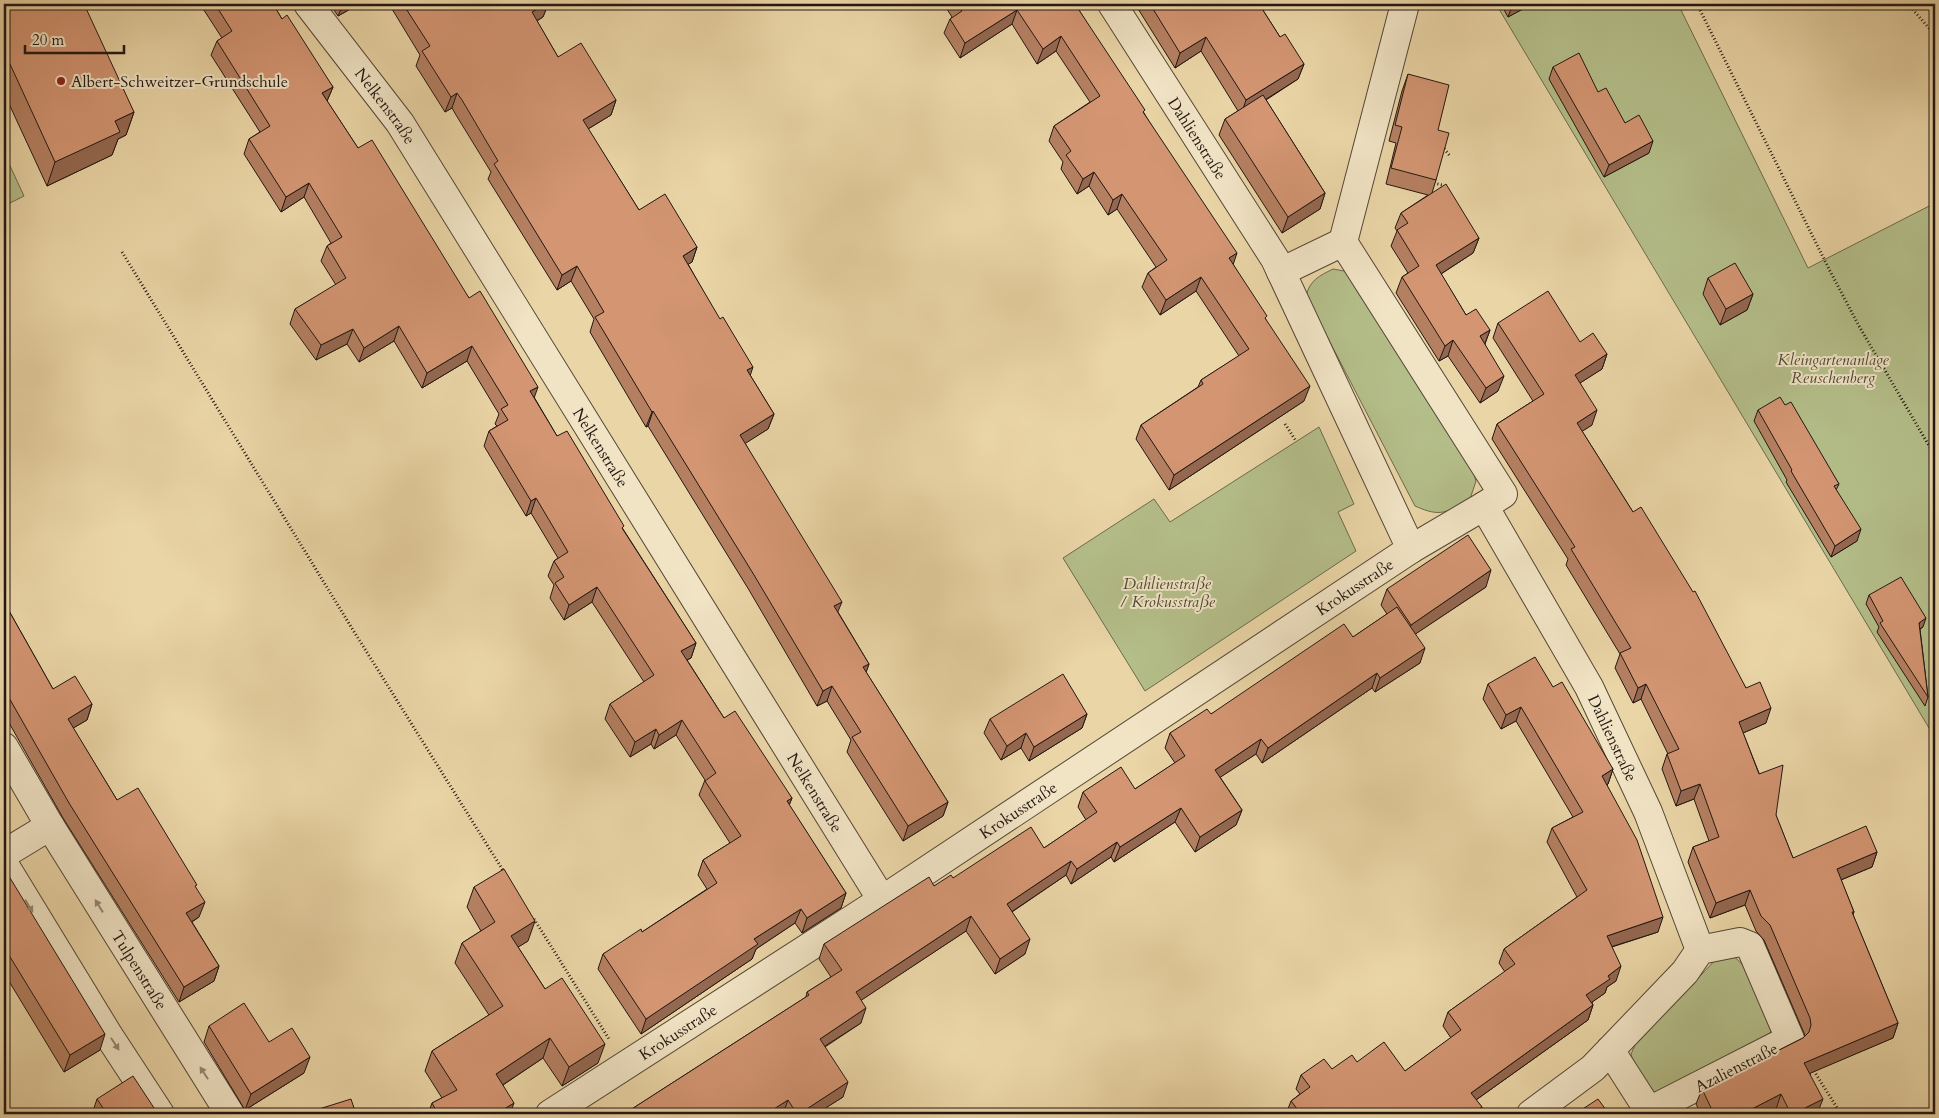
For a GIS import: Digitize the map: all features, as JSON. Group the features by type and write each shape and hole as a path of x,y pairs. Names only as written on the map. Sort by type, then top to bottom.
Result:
{"street":[{"name":"Nelkenstraße","path":"308,4 400,123 882,900"},
{"name":"Dahlienstraße","path":"1112,4 1275,259 1411,549"},
{"path":"1405,4 1342,242 1493,500"},
{"path":"1281,272 1342,242"},
{"name":"Krokusstraße","path":"550,1114 882,900 1411,549 1493,500"},
{"name":"Dahlienstraße","path":"1493,500 1503,537 1589,687 1648,812 1700,950"},
{"name":"Tulpenstraße","path":"4,747 50,826 230,1114"},
{"path":"4,854 50,826"},
{"path":"4,864 109,1036 160,1114"},
{"name":"Azalienstraße","path":"1610,1050 1649,1111 1790,1039 1750,946 1740,942 1700,950"},
{"path":"1531,1114 1593,1068 1685,972 1700,950"}],"path":[{"path":"1697,4 1834,279 1859,326 1935,456"},
{"path":"1908,4 1935,34"},
{"path":"1440,142 1450,156"},
{"path":"1434,183 1442,185"},
{"path":"122,252 352,630 504,873"},
{"path":"1285,424 1296,441"},
{"path":"531,914 625,1065"},
{"path":"1790,1039 1820,1079 1841,1114"}],"green space":[{"name":"Kleingartenanlage Reuschenberg","path":"1496,4 1678,4 1808,268 1935,203 1935,738"},
{"path":"4,153 24,196 4,206"},
{"path":"1333,269 1344,271 1353,281 1470,463 1476,481 1470,499 1444,512 1432,512 1415,506 1306,296 1310,286 1316,279"},
{"name":"Dahlienstraße / Krokusstraße","path":"1319,427 1354,504 1338,512 1356,551 1145,691 1063,558 1154,499 1170,522"},
{"path":"1730,954 1745,968 1756,986 1772,1025 1770,1034 1764,1041 1655,1093 1650,1091 1642,1082 1634,1065 1631,1054 1635,1045 1719,956"}],"building":[{"path":"4,4 84,4 134,112 115,121 120,132 55,162 4,51"},
{"path":"215,4 273,4 282,19 287,15 333,87 322,93 358,148 372,140 469,298 480,291 538,387 530,391 557,436 567,431 624,526 622,528 696,643 681,651 724,718 735,711 792,798 787,801 846,893 807,918 801,909 754,939 758,944 646,1019 603,954 641,929 642,932 717,883 703,860 741,836 705,781 716,773 682,720 659,735 656,729 635,742 610,704 654,675 597,587 569,605 555,583 564,577 554,561 568,552 536,498 531,501 489,431 508,420 501,409 508,405 472,346 427,373 399,326 364,348 353,329 321,345 295,309 346,278 327,246 342,237 309,183 286,197 249,139 270,126 217,41 232,31"},
{"path":"403,4 546,4 532,12 558,57 581,43 616,100 583,120 639,210 665,194 697,247 683,256 720,319 723,317 753,367 747,370 774,414 740,435 842,602 834,606 869,664 863,667 948,802 908,826 852,737 861,732 832,686 823,691 595,317 604,312 577,266 562,275 494,164 498,161 462,100 457,93 451,97 422,51 430,46"},
{"path":"958,4 1075,4 1145,110 1143,112 1237,253 1229,258 1267,316 1265,318 1310,386 1174,475 1141,425 1203,384 1201,380 1249,349 1201,277 1166,300 1148,273 1167,260 1122,194 1113,200 1094,172 1083,179 1066,155 1071,151 1054,126 1100,96 1061,36 1043,49 1017,10 965,43 950,19 962,11"},
{"path":"1150,4 1259,4 1280,37 1285,34 1304,64 1246,100 1206,37 1180,53"},
{"path":"1509,4 1520,4 1511,9"},
{"path":"1579,53 1598,92 1606,88 1625,123 1639,115 1653,141 1609,165 1553,67"},
{"path":"1408,74 1449,85 1438,130 1449,133 1436,180 1391,168 1402,127 1395,125"},
{"path":"1263,95 1325,193 1288,217 1225,119"},
{"path":"1446,184 1479,238 1436,265 1466,315 1476,309 1490,330 1480,336 1504,376 1486,388 1453,340 1445,346 1402,277 1419,266 1397,230 1408,223 1401,213"},
{"path":"1735,263 1753,294 1726,309 1708,278"},
{"path":"1548,291 1580,342 1593,333 1607,354 1575,375 1597,410 1577,423 1633,512 1641,507 1693,592 1695,591 1746,688 1760,682 1771,708 1739,722 1759,774 1783,765 1776,815 1793,858 1866,826 1877,852 1837,869 1854,912 1852,912 1898,1023 1804,1063 1823,1099 1793,1114 1791,1114 1781,1094 1742,1114 1714,1114 1702,1089 1803,1038 1809,1032 1810,1018 1770,925 1761,916 1750,890 1716,903 1693,847 1719,837 1700,784 1681,791 1667,754 1679,749 1646,684 1638,688 1620,653 1631,648 1571,549 1575,547 1497,424 1544,394 1498,323"},
{"path":"1780,397 1785,405 1791,402 1839,484 1834,486 1861,529 1835,546 1758,410"},
{"path":"1468,535 1491,570 1411,625 1387,589"},
{"path":"1901,577 1926,618 1919,623 1928,697 1880,623 1883,621 1869,595"},
{"path":"4,602 53,689 75,676 92,704 68,719 117,800 138,788 197,885 195,886 205,902 186,913 219,966 184,987 69,803 4,689"},
{"path":"1397,607 1425,648 1380,678 1377,673 1268,748 1261,739 1215,770 1242,810 1200,837 1181,808 1120,847 1117,842 1077,869 1071,861 1007,904 1030,939 1000,959 971,916 856,992 866,1008 820,1039 848,1082 799,1114 797,1114 788,1100 766,1114 624,1114 809,995 807,992 842,970 824,944 929,877 934,886 951,875 953,878 1031,827 1044,848 1097,812 1083,792 1121,767 1135,789 1185,756 1170,733 1207,709 1211,714 1344,624 1353,637"},
{"path":"1535,657 1553,687 1562,682 1613,769 1602,776 1637,840 1663,917 1607,936 1621,966 1608,976 1610,979 1586,995 1593,1005 1471,1093 1482,1107 1472,1114 1301,1114 1291,1101 1310,1087 1301,1075 1324,1059 1332,1069 1352,1055 1357,1062 1384,1042 1405,1071 1461,1030 1448,1012 1515,964 1504,949 1587,890 1552,828 1583,812 1521,707 1506,715 1488,684"},
{"path":"1063,674 1087,714 1034,747 1026,733 1007,746 990,719"},
{"path":"4,868 105,1034 70,1055 4,947"},
{"path":"504,869 535,921 511,936 545,989 562,978 605,1044 569,1067 550,1038 496,1074 514,1103 496,1114 438,1114 432,1103 457,1090 432,1051 503,1006 462,943 495,922 474,887"},
{"path":"244,1003 269,1042 292,1028 310,1057 251,1094 209,1026"},
{"path":"133,1076 158,1114 107,1114 97,1099"},
{"path":"351,1099 356,1114 303,1114"},
{"path":"1598,1099 1609,1114 1575,1114"},
{"path":"1645,1110 1648,1114 1640,1114"}],"place":[{"name":"Albert-Schweitzer-Grundschule","path":"61,81"}]}
